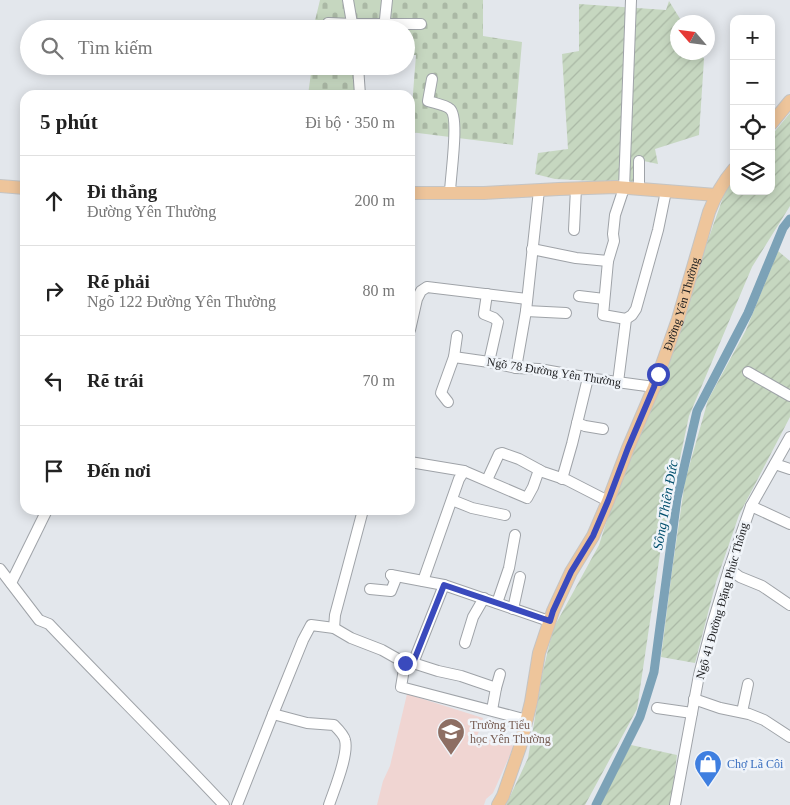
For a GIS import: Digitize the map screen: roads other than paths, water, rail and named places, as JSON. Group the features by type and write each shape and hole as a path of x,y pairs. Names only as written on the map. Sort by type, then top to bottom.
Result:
{"main road":[{"path":"775,119 790,101"},
{"name":"Đường Yên Thường","path":"498,805 520,747 531,702 539,653 553,611 571,572 593,536 608,501 654,387 678,319 709,212 716,195 730,175"},
{"path":"0,186 20,188"},
{"path":"415,192 450,188 484,193 576,188 624,188 716,195"}],"street":[{"path":"348,0 351,20"},
{"path":"385,20 387,0"},
{"path":"631,0 624,188 616,215 613,234 614,241 608,262 603,315 626,319 636,309 658,230 666,191"},
{"path":"415,24 421,24"},
{"path":"359,75 360,90"},
{"path":"432,79 428,101 450,108 454,114 455,132 450,188"},
{"path":"639,161 639,189"},
{"path":"574,230 576,188"},
{"path":"516,368 526,311 539,190"},
{"path":"532,249 608,262"},
{"path":"415,308 421,290 427,287 527,299"},
{"path":"487,294 484,314 498,322 489,362"},
{"path":"579,296 604,299"},
{"path":"526,311 566,313"},
{"path":"618,382 626,319"},
{"path":"448,402 441,393 454,357 457,336"},
{"name":"Ngõ 78 Đường Yên Thường","path":"454,357 516,368 539,368 588,378 654,387"},
{"path":"748,372 790,396"},
{"path":"562,479 588,378"},
{"path":"577,423 603,429"},
{"name":"Ngõ 41 Đường Đặng Phúc Thông","path":"675,805 694,699 729,569 751,506 790,437"},
{"path":"487,480 499,454 502,453 519,459 608,501"},
{"path":"415,463 464,471 527,498 534,487 539,470"},
{"path":"775,464 790,468"},
{"path":"423,581 459,478 464,471"},
{"path":"452,500 472,508 505,516"},
{"path":"751,506 790,524"},
{"path":"11,583 45,515"},
{"path":"334,628 335,615 362,515"},
{"path":"497,603 509,568 515,535"},
{"path":"0,569 39,620 49,624 100,678 172,749 224,805"},
{"path":"729,569 762,586 790,605"},
{"path":"370,589 391,591 395,581 391,575 444,585 550,621"},
{"path":"513,609 520,577"},
{"path":"444,585 409,663 401,687 527,720"},
{"path":"465,643 474,617 484,598"},
{"path":"237,805 272,714 311,625 334,628 351,638 409,663 438,672 460,676 496,688"},
{"path":"492,710 500,674"},
{"path":"742,712 748,684"},
{"path":"694,699 764,720 790,737"},
{"path":"657,708 692,713"},
{"path":"272,714 307,723 334,725 345,738 344,762 329,805"}],"waterway":[{"name":"Sông Thiên Đức","path":"596,805 640,717 654,672 677,498 697,411 748,313 783,228 790,219"}],"place":[{"name":"Trường Tiểu học Yên Thường","path":"451,756"},
{"name":"Chợ Lã Côi","path":"708,788"}]}
